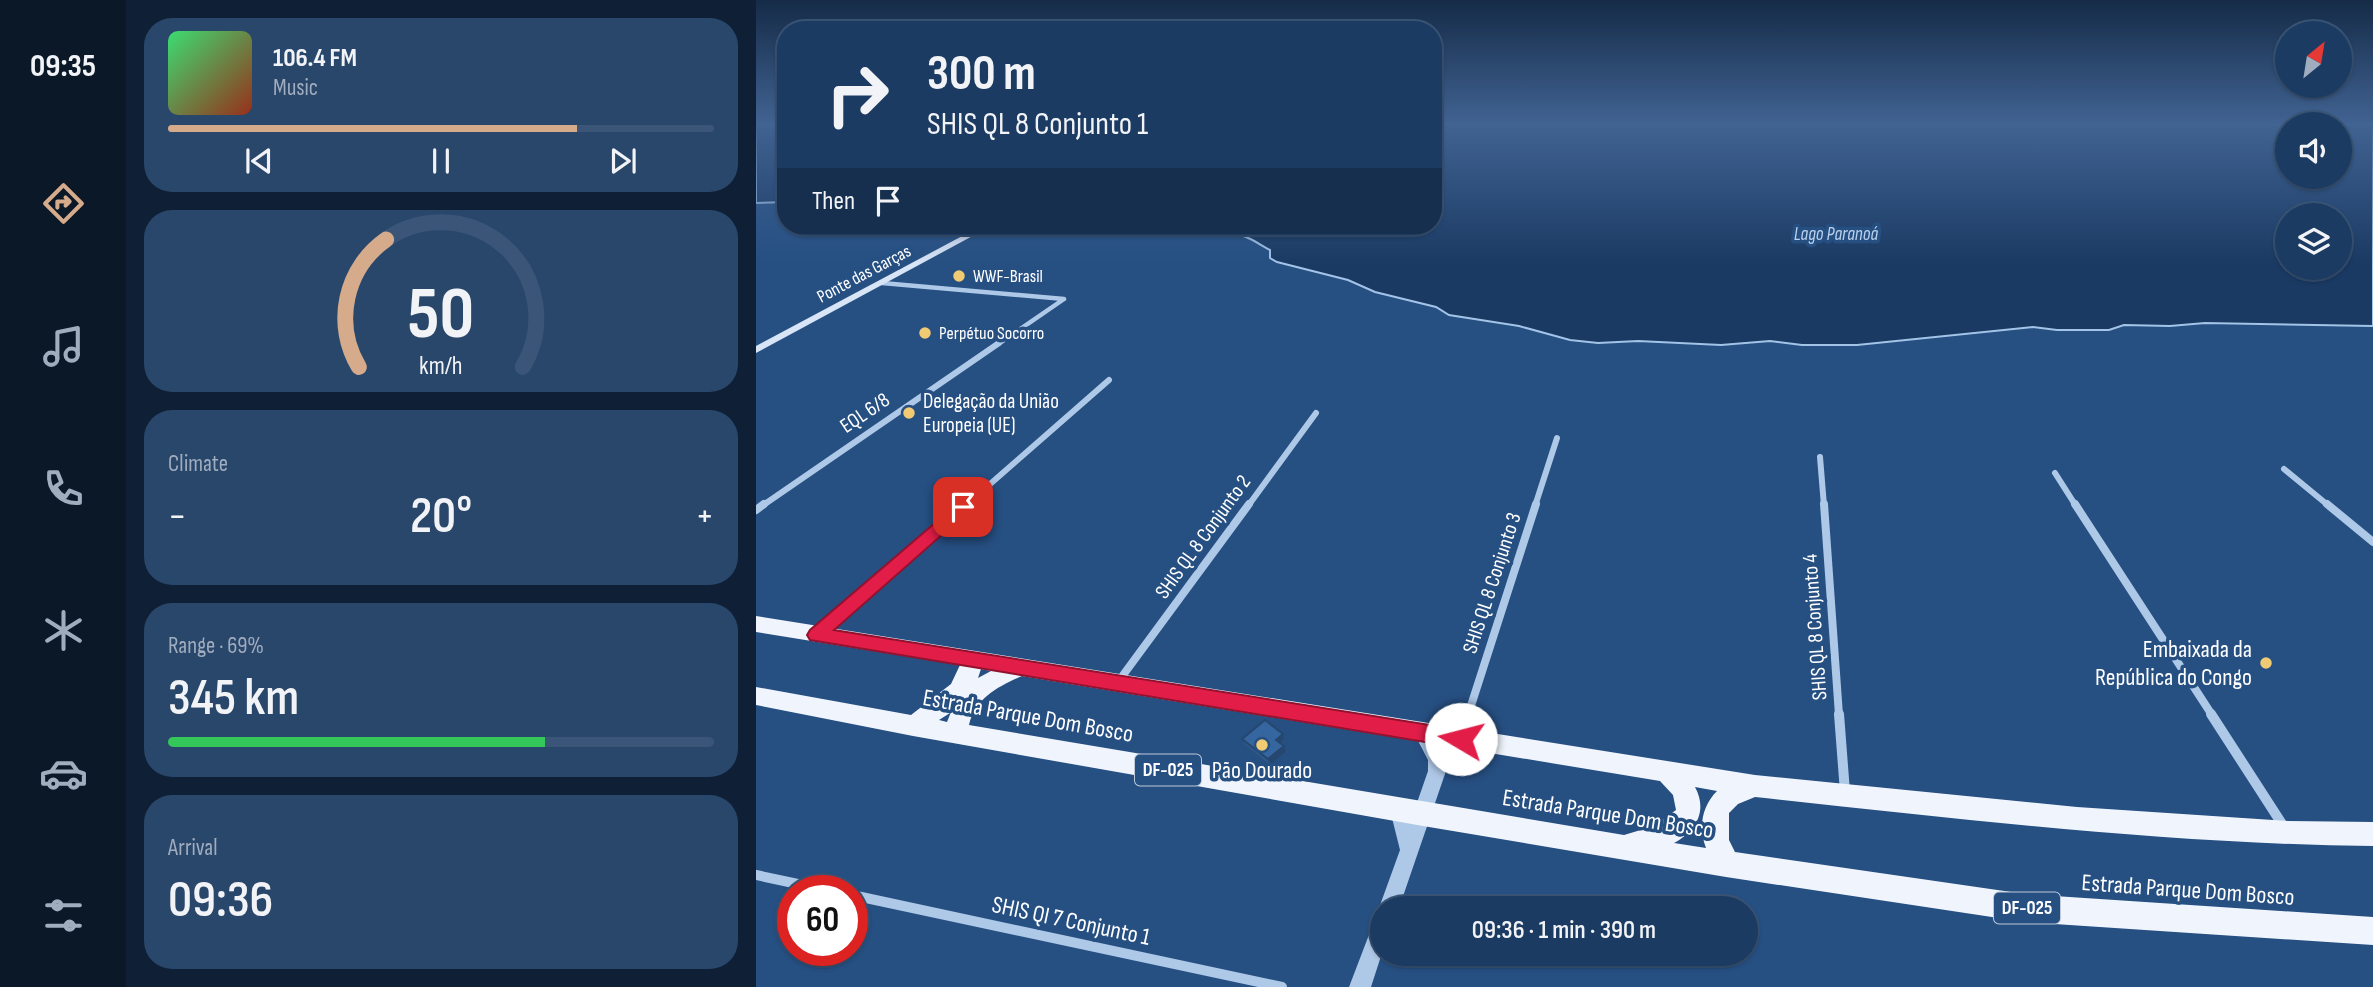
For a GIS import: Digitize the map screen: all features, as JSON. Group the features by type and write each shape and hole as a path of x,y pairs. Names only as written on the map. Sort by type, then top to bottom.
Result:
{"main road":[{"name":"Ponte das Garças","path":"756,341 960,235"},
{"name":"Ponte das Garças","path":"756,350 971,235"},
{"name":"Estrada Parque Dom Bosco","path":"756,624 1755,786 2077,819 2288,833 2373,834"},
{"path":"913,726 937,709 964,684 972,671 971,660"},
{"path":"956,733 961,709 973,694 991,680 1018,668"},
{"name":"Estrada Parque Dom Bosco","path":"756,696 913,726 1620,847 2025,908 2373,931"},
{"path":"1620,847 1658,839 1683,824 1689,798 1682,785 1667,772"},
{"path":"1726,864 1716,840 1716,809 1729,796 1755,786"}],"street":[{"name":"EQL 6/8","path":"756,510 1064,299 882,284"},
{"path":"817,635 1109,380"},
{"name":"SHIS QL 8 Conjunto 2","path":"1118,683 1316,413"},
{"name":"SHIS QL 8 Conjunto 3","path":"1461,739 1557,438"},
{"name":"SHIS QL 8 Conjunto 4","path":"1820,457 1845,796"},
{"path":"2284,469 2373,542"},
{"path":"2055,473 2288,833"},
{"path":"1394,896 1410,853 1411,812 1437,771 1437,759 1422,733"},
{"path":"756,875 777,879"},
{"name":"SHIS QI 7 Conjunto 1","path":"868,898 1282,987"},
{"path":"1360,987 1370,959"}],"water":[{"path":"756,171 777,171 777,202 756,203"},
{"name":"Lago Paranoá","path":"1442,171 2275,171 2275,189 2352,189 2352,171 2373,171 2373,326 2205,323 2170,326 2124,325 2109,330 2033,327 1857,345 1802,345 1770,341 1721,345 1638,341 1598,343 1570,340 1519,326 1449,315 1436,307 1375,292 1348,280 1277,262 1270,258 1270,250 1239,235 1442,235"}],"building":[{"path":"1265,720 1283,734 1276,740 1284,746 1268,759 1242,739"}],"place":[{"name":"WWF-Brasil","path":"959,276"},
{"name":"Perpétuo Socorro","path":"925,333"},
{"name":"Delegação da União Europeia (UE)","path":"909,413"},
{"name":"Embaixada da República do Congo","path":"2266,663"},
{"name":"Pão Dourado","path":"1262,745"}],"route":[{"path":"963,507 817,635 1461,739"}]}
